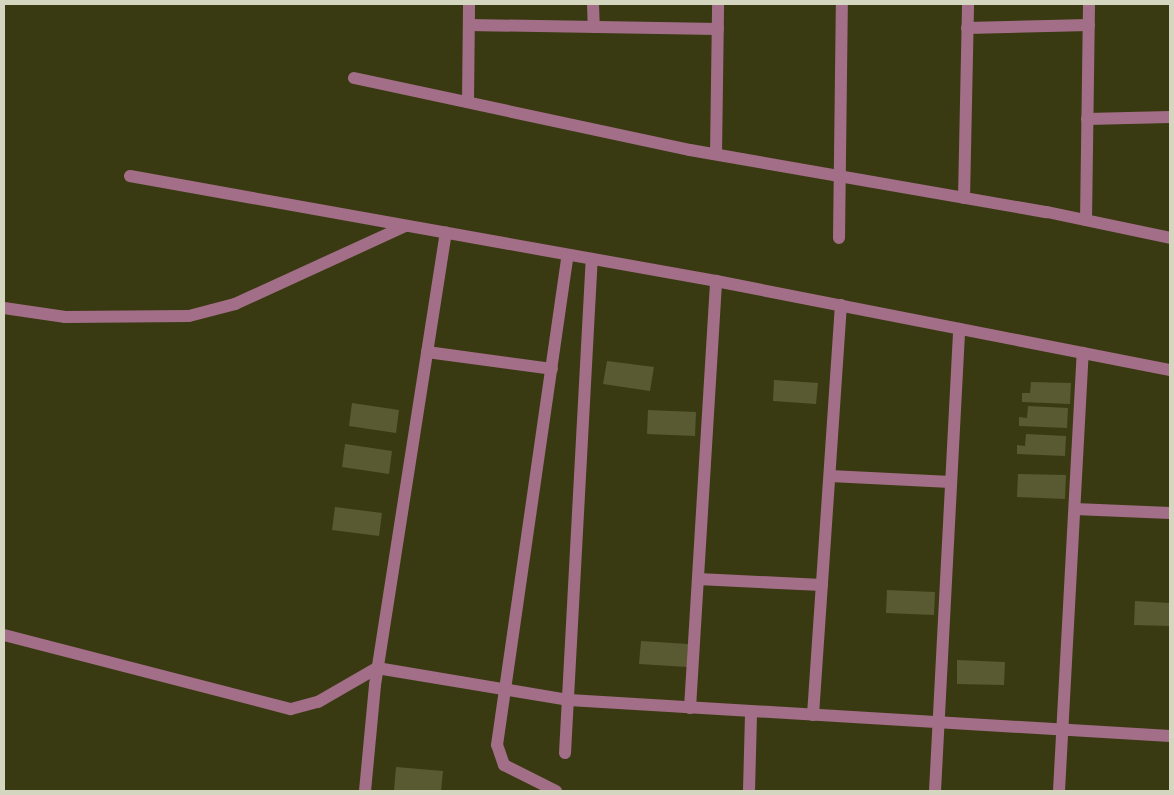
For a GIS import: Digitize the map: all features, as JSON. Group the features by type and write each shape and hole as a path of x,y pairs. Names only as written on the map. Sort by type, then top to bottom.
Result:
{"street":[{"path":"468,102 469,4"},
{"path":"593,4 594,27"},
{"path":"716,154 718,4"},
{"path":"839,238 838,176 842,4"},
{"path":"964,198 968,4"},
{"path":"1086,220 1089,4"},
{"path":"469,25 718,30"},
{"path":"967,28 1089,25"},
{"path":"354,78 716,154 1086,220 1170,238"},
{"path":"1087,119 1170,117"},
{"path":"130,176 716,281 1170,370"},
{"path":"4,308 65,317 188,316 235,304 406,226"},
{"path":"365,791 378,668 446,233"},
{"path":"556,791 511,769 500,759 497,745 568,255"},
{"path":"566,753 592,259"},
{"path":"690,708 716,281"},
{"path":"813,715 841,306"},
{"path":"935,791 959,329"},
{"path":"427,352 552,369"},
{"path":"1058,791 1084,353"},
{"path":"830,476 951,482"},
{"path":"1075,509 1170,513"},
{"path":"698,579 822,585"},
{"path":"4,635 291,709 318,702 378,668 504,691 569,700 1170,736"},
{"path":"749,791 751,712"}],"building":[{"path":"607,361 654,367 650,391 603,384"},
{"path":"774,380 818,383 816,404 773,401"},
{"path":"1031,382 1071,383 1070,404 1022,402 1022,393 1030,393"},
{"path":"352,403 399,410 396,433 349,426"},
{"path":"1028,406 1068,408 1067,428 1019,426 1019,417 1027,418"},
{"path":"648,410 696,412 695,436 647,434"},
{"path":"1026,434 1066,436 1065,456 1017,454 1017,445 1025,446"},
{"path":"345,444 392,451 389,474 342,467"},
{"path":"1018,474 1066,475 1065,499 1017,497"},
{"path":"335,507 382,513 379,536 332,530"},
{"path":"887,590 935,592 934,615 886,613"},
{"path":"1135,601 1170,603 1170,626 1134,625"},
{"path":"641,641 688,644 687,667 639,664"},
{"path":"957,660 1005,662 1004,685 957,684"},
{"path":"396,767 443,771 441,791 394,790"}]}
